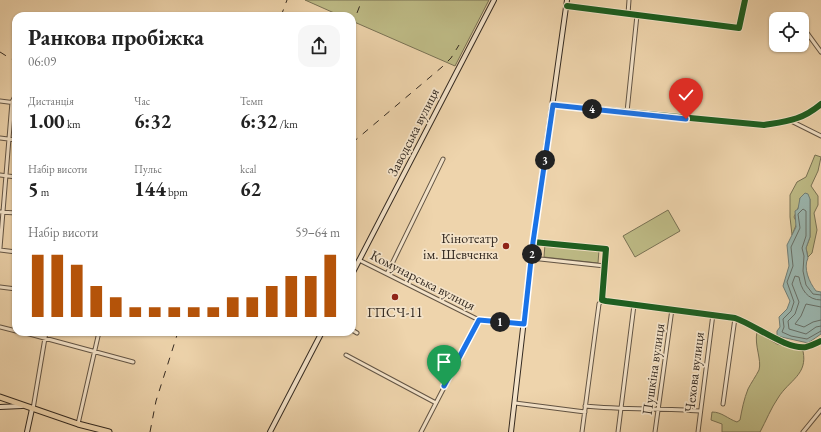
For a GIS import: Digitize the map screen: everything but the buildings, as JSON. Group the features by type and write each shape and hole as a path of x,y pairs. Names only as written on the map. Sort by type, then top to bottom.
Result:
{"highway":[{"path":"0,397 22,406 78,424 109,432"}],"main road":[{"name":"Заводська вулиця","path":"356,266 494,0"},
{"path":"511,432 533,242 567,0"},
{"path":"553,105 764,125"},
{"path":"270,432 320,336"},
{"path":"0,407 22,406"},
{"path":"27,432 32,409"}],"street":[{"path":"628,14 630,0"},
{"path":"567,6 739,28 745,0"},
{"path":"627,112 637,15"},
{"path":"809,36 821,52"},
{"path":"0,101 12,103"},
{"path":"764,125 791,121 809,114 821,104"},
{"path":"12,121 0,249 12,251"},
{"path":"791,121 821,136"},
{"path":"0,138 10,139"},
{"path":"386,274 443,159"},
{"path":"0,175 12,177"},
{"path":"0,212 12,213"},
{"path":"533,242 606,249 602,300 599,304 582,432"},
{"path":"531,258 605,266"},
{"name":"Комунарська вулиця","path":"359,260 479,320 524,324"},
{"path":"0,287 12,288"},
{"path":"602,300 735,318 750,324 783,343 796,346 806,347 821,341"},
{"path":"618,432 634,305"},
{"name":"Пушкіна вулиця","path":"655,432 672,309"},
{"name":"Чехова вулиця","path":"698,432 713,314"},
{"path":"723,404 735,318"},
{"path":"421,432 479,320"},
{"path":"0,327 12,330"},
{"path":"40,336 133,362"},
{"path":"78,424 98,336"},
{"path":"32,409 45,337"},
{"path":"346,355 436,403"},
{"path":"515,403 585,412"},
{"path":"585,406 621,409 659,408 700,411"},
{"path":"803,432 821,410"}],"shaded area":[{"path":"305,0 489,0 455,66 356,23 356,12 332,12"},
{"path":"815,155 821,157 818,171 811,186 818,196 818,205 814,213 817,230 812,253 808,257 806,248 810,237 810,199 800,198 800,204 794,217 797,223 792,235 790,195 797,182 806,177"},
{"path":"668,210 680,231 635,257 623,236"},
{"path":"545,244 599,250 598,263 544,257"},
{"path":"757,332 777,344 803,351 803,366 800,372 775,402 760,432 722,432 722,424 711,420 712,412 719,413 737,422 740,420 748,389 760,366 756,342"}],"water":[{"path":"805,193 808,194 810,199 810,237 806,248 808,258 806,270 813,287 816,291 821,292 821,334 808,343 777,336 777,331 780,327 779,317 787,309 790,301 783,286 789,266 787,245 796,227 795,211 798,209 800,198"}],"railway":[{"path":"282,12 287,0"},
{"path":"356,16 362,0"},
{"path":"356,140 442,67 451,58 459,45"},
{"path":"0,52 12,60"},
{"path":"150,432 156,401 177,336"}],"cycle path":[{"path":"567,6 739,28 745,0"},
{"path":"553,105 764,125 801,117 821,104"},
{"path":"533,242 606,249 602,300 735,318 780,341 798,347 808,347 821,341"}],"place":[{"name":"Кінотеатр ім. Шевченка","path":"506,246"},
{"name":"ГПСЧ-11","path":"395,297"}],"route":[{"path":"444,386 479,320 524,324 533,242 553,105 686,119"}]}
